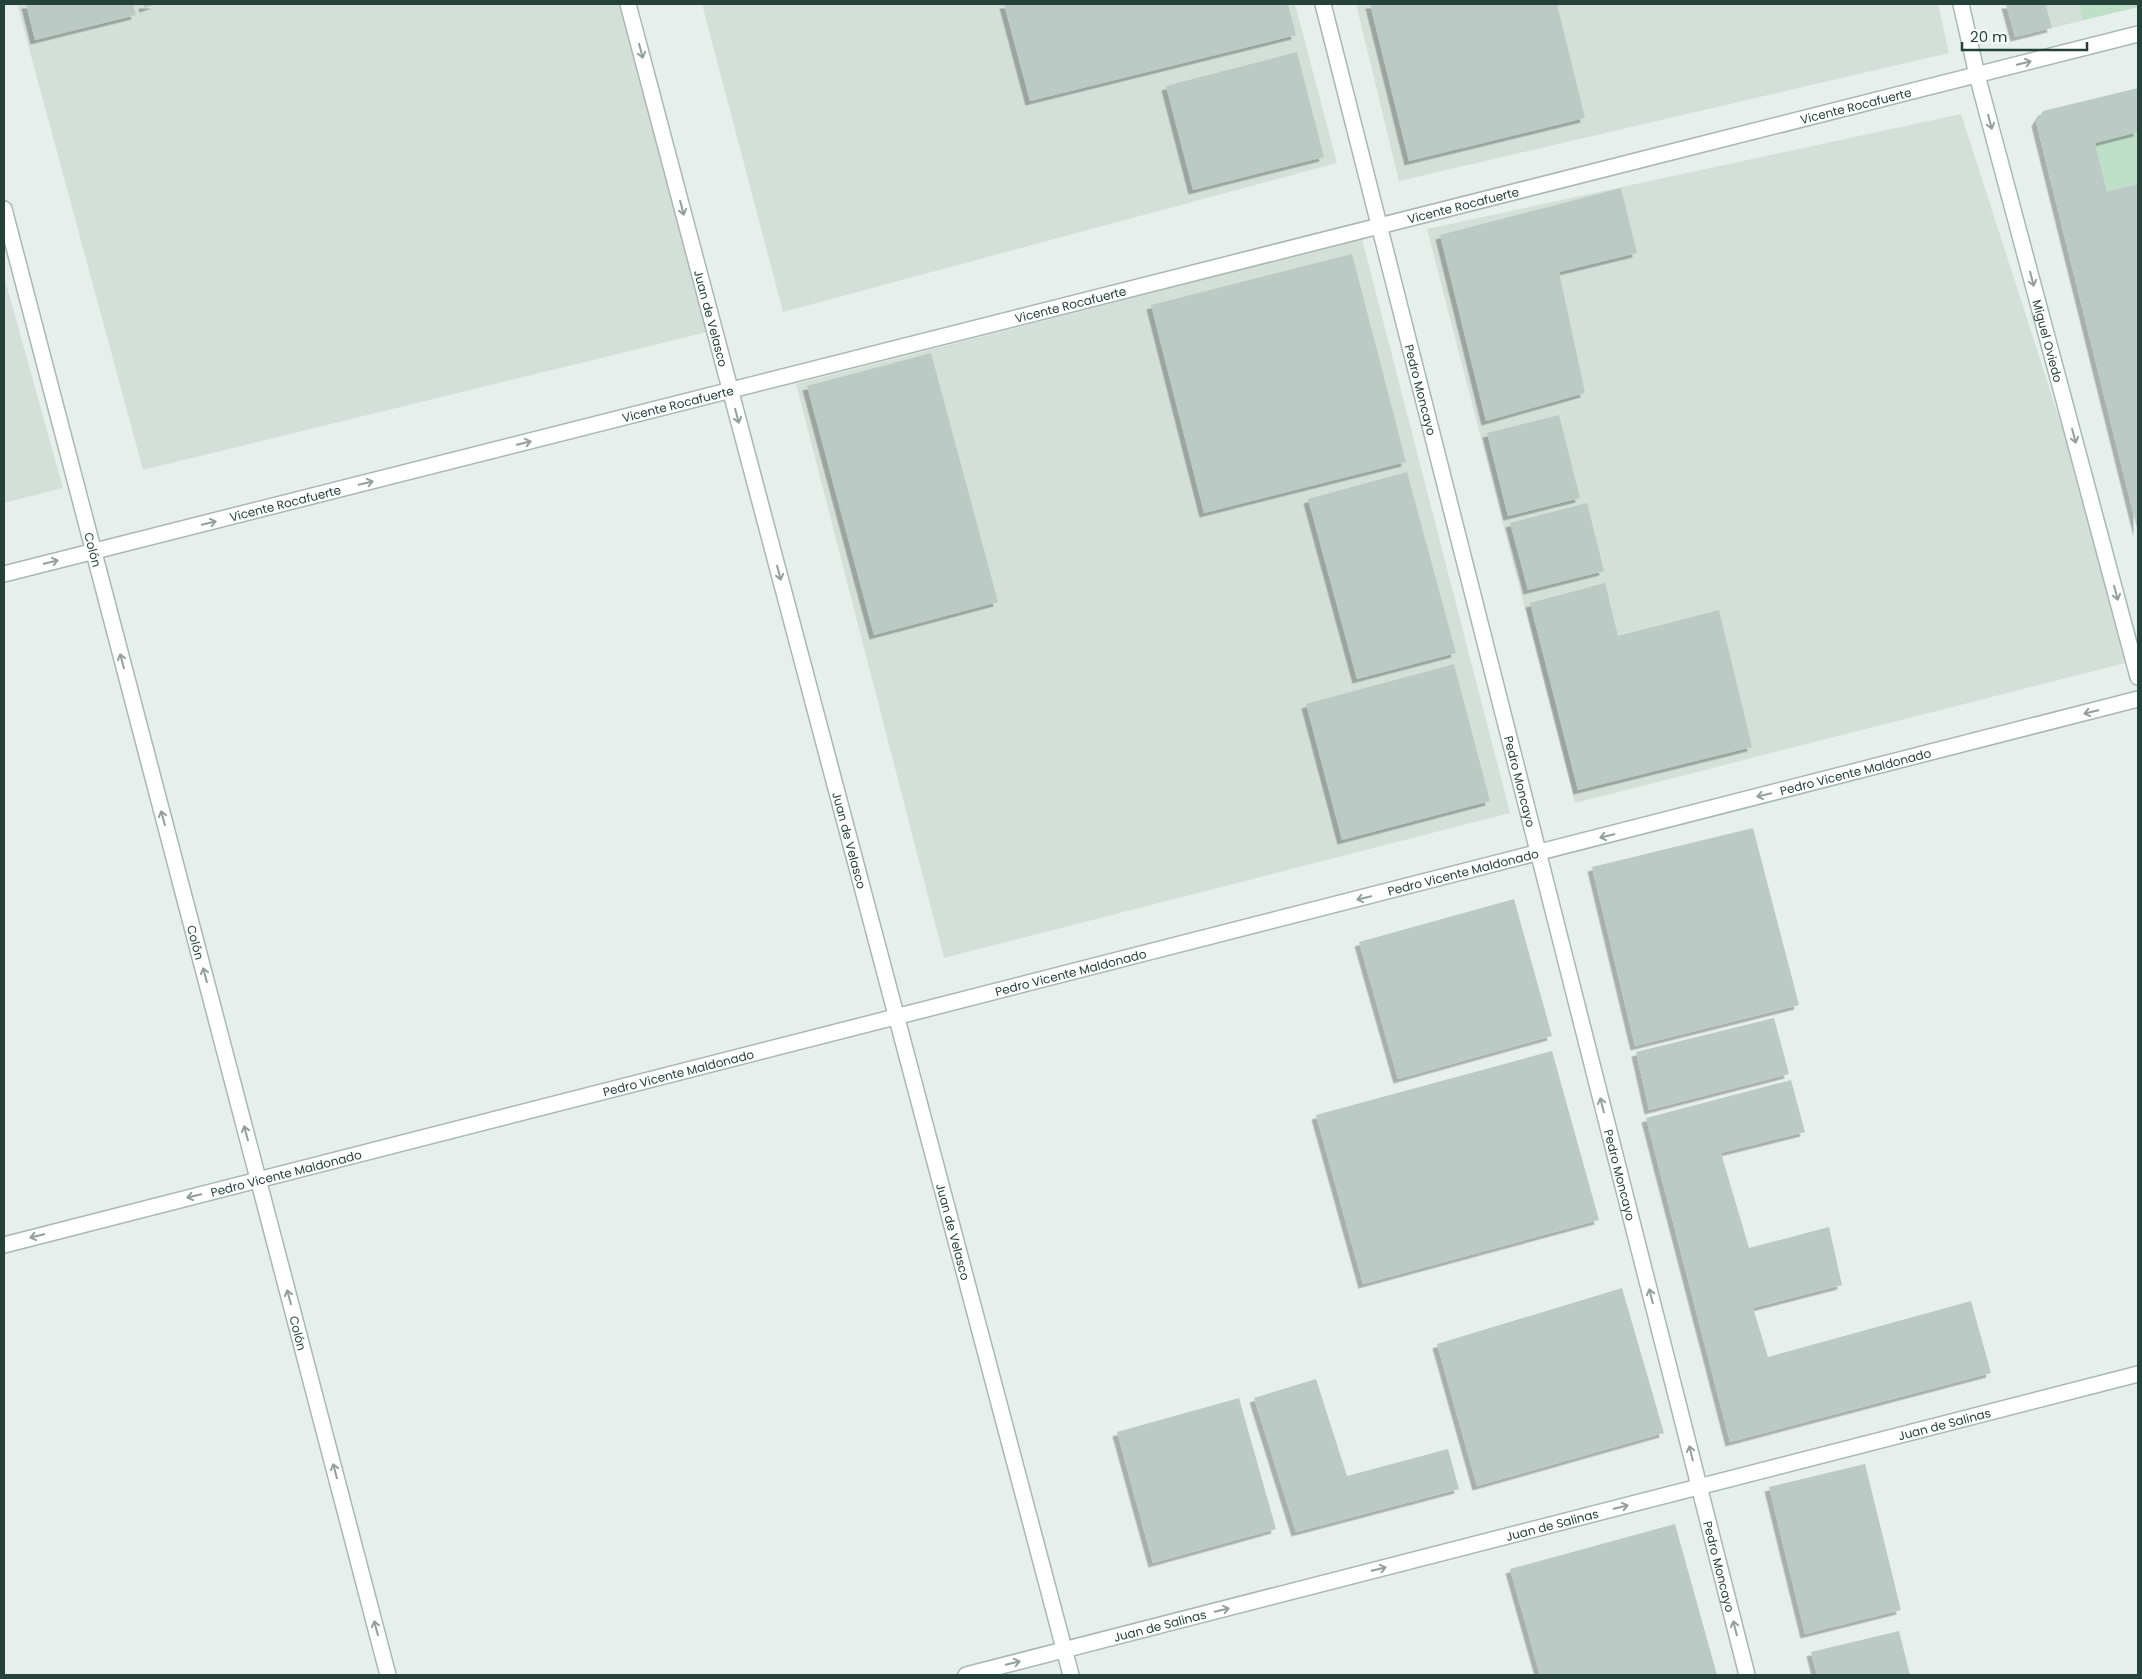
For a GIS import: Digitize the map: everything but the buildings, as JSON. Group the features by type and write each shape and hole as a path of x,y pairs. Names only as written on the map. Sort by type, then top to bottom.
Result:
{"street":[{"name":"Juan de Velasco","path":"628,4 1071,1675"},
{"name":"Pedro Moncayo","path":"1323,4 1747,1675"},
{"name":"Miguel Oviedo","path":"1961,4 1977,75 2138,677"},
{"name":"Vicente Rocafuerte","path":"4,574 2138,34"},
{"name":"Colón","path":"4,209 388,1675"},
{"name":"Pedro Vicente Maldonado","path":"4,1245 2138,700"},
{"name":"Juan de Salinas","path":"966,1675 2138,1374"}],"shaded area":[{"path":"17,4 620,4 711,331 143,470"},
{"path":"702,4 1295,4 1337,163 783,312"},
{"path":"1356,4 1938,4 1949,53 1399,181"},
{"path":"2006,4 2138,4 2138,7 2015,37"},
{"path":"1961,114 2137,660 1575,803 1427,229"},
{"path":"1362,239 1510,813 944,958 796,384"},
{"path":"4,276 63,488 4,503"}],"green space":[{"path":"2079,4 2138,4 2138,7 2083,20"},
{"path":"2138,132 2138,184 2107,191 2095,143"}]}
